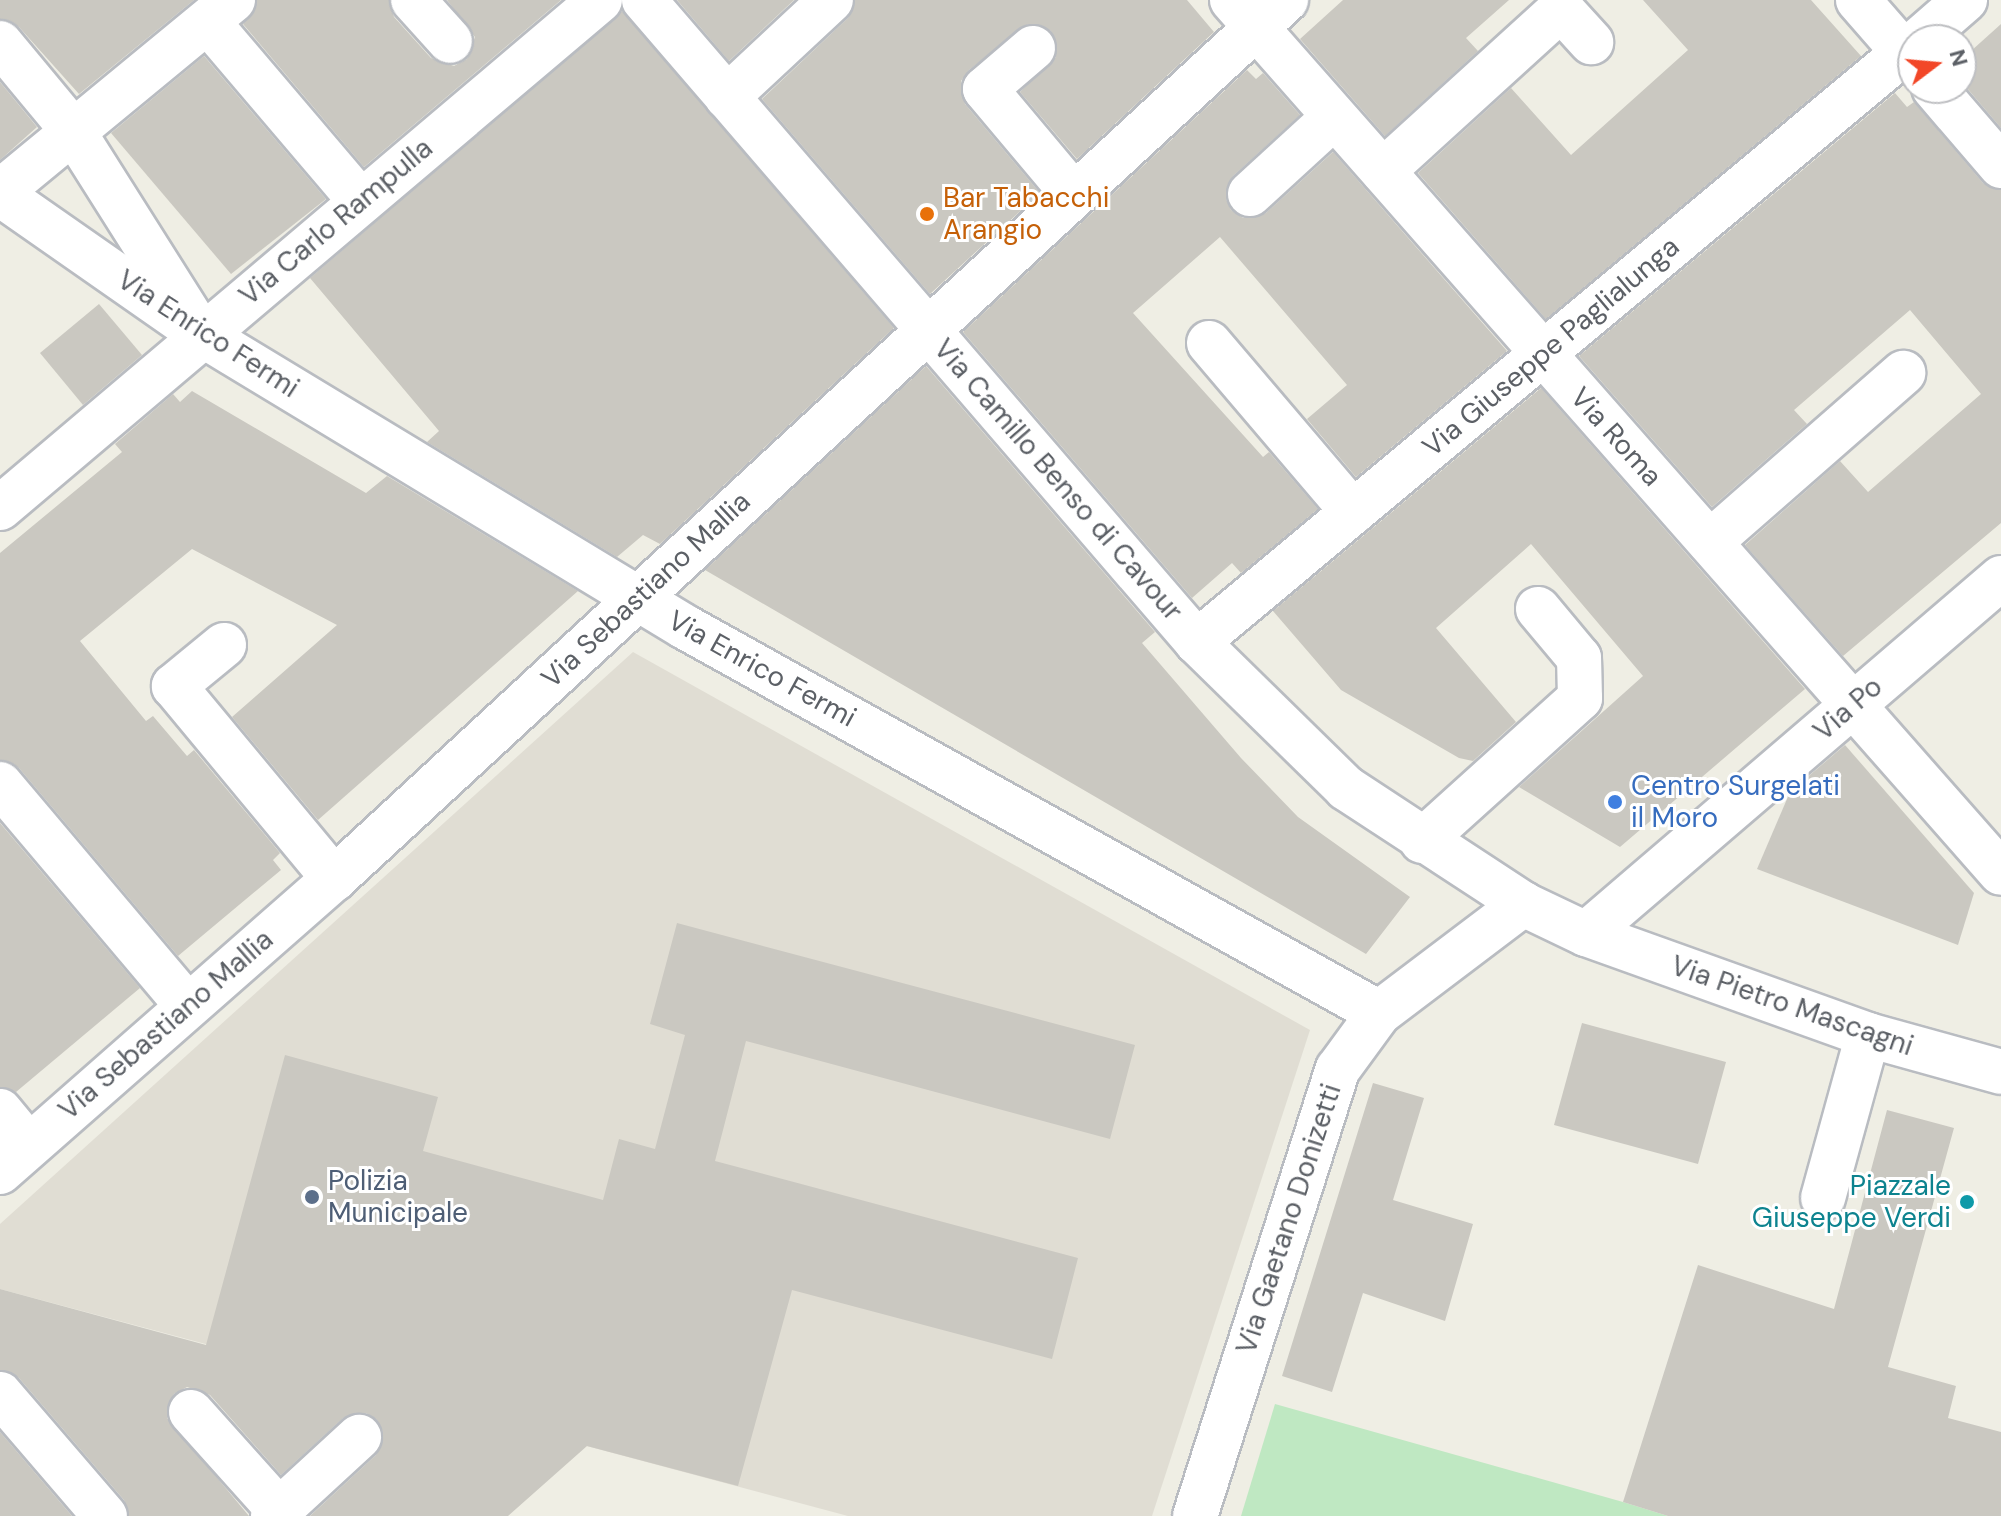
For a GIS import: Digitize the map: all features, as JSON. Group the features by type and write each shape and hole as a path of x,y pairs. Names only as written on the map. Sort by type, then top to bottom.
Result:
{"street":[{"path":"413,0 450,41"},
{"name":"Via Carlo Rampulla","path":"0,508 201,334 600,0"},
{"name":"Via Camillo Benso di Cavour","path":"644,0 1197,642 1346,788 1422,841 1523,904"},
{"path":"727,97 831,0"},
{"path":"1858,0 1897,36"},
{"name":"Via Giuseppe Paglialunga","path":"1940,24 1965,0"},
{"name":"Via Roma","path":"1258,9 1334,117 2001,873"},
{"name":"Via Sebastiano Mallia","path":"14,1159 334,879 1073,194 1258,9"},
{"path":"1383,171 1561,9 1591,42"},
{"path":"0,193 220,11 361,202"},
{"path":"0,43 73,131 201,334"},
{"path":"1033,48 985,89 1073,194"},
{"name":"Via Giuseppe Paglialunga","path":"1197,642 1897,62"},
{"path":"1948,104 2001,166"},
{"path":"1250,194 1334,117"},
{"name":"Via Enrico Fermi","path":"0,193 201,334 637,598 1379,1013"},
{"path":"1209,343 1353,512"},
{"path":"1710,542 1903,373"},
{"name":"Via Po","path":"1586,934 2001,578"},
{"path":"1422,841 1580,698 1579,658 1538,609"},
{"path":"224,645 174,686 334,879"},
{"path":"0,784 187,1005"},
{"name":"Via Gaetano Donizetti","path":"1195,1516 1338,1069 1379,1013 1523,904"},
{"name":"Via Pietro Mascagni","path":"1523,904 1586,934 1868,1035 2001,1072"},
{"path":"1823,1198 1868,1035"},
{"path":"0,1111 14,1159"},
{"path":"0,1394 105,1516"},
{"path":"191,1412 276,1513 359,1437"}],"shaded area":[{"path":"633,652 1310,1030 1152,1516 848,1516 0,1289 0,1224"}],"green space":[{"path":"1275,1404 1623,1502 1668,1516 1241,1516"}],"building":[{"path":"0,0 194,0 79,94 19,27 0,19"},
{"path":"257,0 389,0 394,17 431,58 454,66 467,59 475,37 447,0 561,0 364,167 243,24"},
{"path":"677,0 794,0 729,61"},
{"path":"855,0 1187,0 1214,32 1077,159 1020,92 1056,57 1051,31 1028,24 969,70 961,81 965,104 1040,193 930,294 762,99 848,18"},
{"path":"1343,0 1509,0 1466,38 1478,51 1385,136 1300,39"},
{"path":"1643,0 1811,0 1861,56 1546,319 1418,173 1511,88 1571,155 1688,50"},
{"path":"622,11 894,328 660,544 643,535 617,557 427,442 439,431 310,278"},
{"path":"2001,24 2001,128 1977,100 1977,46"},
{"path":"204,56 326,199 231,274 111,133"},
{"path":"1247,70 1256,79 1263,73 1300,115 1233,176 1226,199 1231,210 1243,218 1266,213 1333,152 1507,351 1356,477 1307,419 1347,385 1220,237 1133,313 1263,457 1269,452 1318,509 1241,573 1232,563 1192,598 963,332"},
{"path":"0,82 37,127 0,160"},
{"path":"1895,93 1897,104 1907,107 1916,104 1983,183 2001,190 2001,523 1843,656 1745,545 1840,461 1868,492 1981,394 1910,310 1794,410 1807,424 1712,507 1579,356"},
{"path":"99,304 142,355 83,405 40,353"},
{"path":"926,366 1155,632 1142,643 1241,758 1298,817 1410,897 1366,954 705,570"},
{"path":"1541,388 1805,689 1620,847 1519,787 1643,676 1531,544 1436,628 1516,722 1473,761 1459,758 1341,690 1273,611"},
{"path":"192,391 366,493 387,476 578,591 318,820 232,717 337,625 192,549 80,641 146,721 153,716 187,756 194,750 280,853 273,860 281,870 178,956 19,768 0,760 0,553 122,452 115,444 173,394 180,402"},
{"path":"1845,745 1974,893 1958,945 1757,869 1790,792"},
{"path":"0,823 140,988 16,1092 0,1087"},
{"path":"677,923 1135,1045 1110,1139 746,1041 715,1161 1078,1258 1052,1359 792,1290 738,1486 587,1446 508,1516 310,1516 376,1455 383,1432 377,1420 366,1413 343,1418 281,1475 210,1395 187,1387 174,1394 167,1418 249,1516 129,1516 124,1500 19,1378 0,1370 0,1289 206,1345 285,1055 438,1097 423,1151 603,1200 619,1139 655,1149 685,1035 650,1024"},
{"path":"1582,1023 1726,1062 1698,1164 1554,1125"},
{"path":"1373,1083 1424,1098 1393,1200 1473,1224 1445,1321 1363,1293 1332,1392 1282,1376"},
{"path":"1887,1110 1954,1128 1888,1367 1956,1386 1948,1418 2001,1432 2001,1516 1668,1516 1623,1502 1698,1265 1834,1309"},
{"path":"0,1432 72,1516 0,1516"}],"place":[{"name":"Bar Tabacchi Arangio","path":"927,214"},
{"name":"Centro Surgelati il Moro","path":"1615,802"},
{"name":"Polizia Municipale","path":"312,1197"},
{"name":"Piazzale Giuseppe Verdi","path":"1967,1202"}]}
